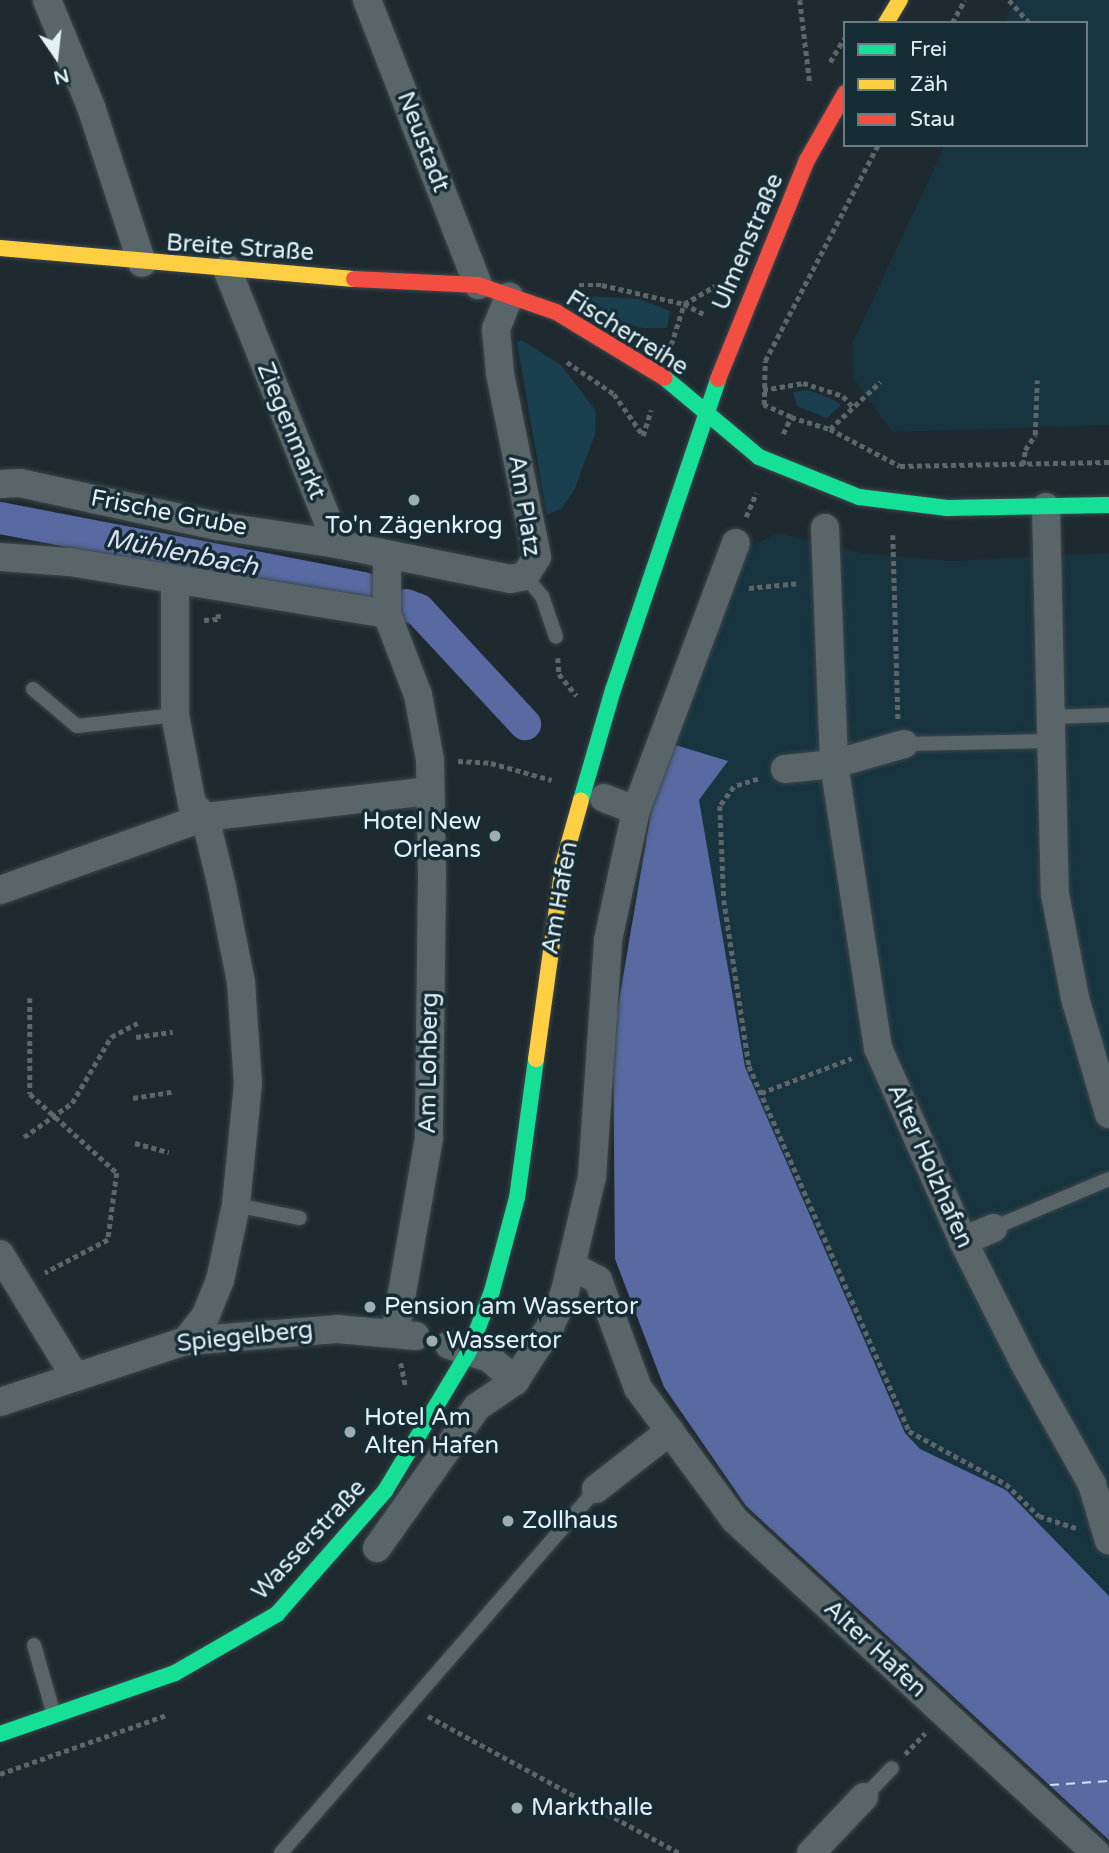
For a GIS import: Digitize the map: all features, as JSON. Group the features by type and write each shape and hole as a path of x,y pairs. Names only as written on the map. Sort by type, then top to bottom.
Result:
{"street":[{"path":"47,0 91,107 142,263"},
{"name":"Neustadt","path":"367,0 478,285"},
{"path":"887,21 900,0"},
{"name":"Ulmenstraße","path":"706,415 735,329 807,160 843,97"},
{"name":"Breite Straße","path":"0,248 142,263 478,285"},
{"name":"Ziegenmarkt","path":"227,269 337,544"},
{"name":"Fischerreihe","path":"478,285 556,312 647,367 770,463 848,494 902,505 1046,508 1109,505"},
{"name":"Am Platz","path":"395,563 510,579 525,576 537,557 500,373 496,329 509,296"},
{"name":"Am Hafen","path":"450,1387 459,1348 492,1291 517,1198 563,864 612,690 706,415"},
{"name":"Frische Grube","path":"0,484 20,484 218,526 337,544"},
{"path":"1046,508 1055,894 1075,999 1109,1114"},
{"name":"Alter Holzhafen","path":"825,528 835,764 878,1048 963,1241 1024,1363 1092,1484 1108,1539"},
{"path":"0,557 70,562 379,613 395,563 337,544"},
{"path":"377,1548 477,1407 515,1381 551,1327 572,1266 592,1177 598,1038 608,940 636,810 724,590 736,544"},
{"path":"175,580 175,715 192,804 205,817 241,982 248,1084 236,1205 220,1280 206,1315 186,1341"},
{"name":"Am Lohberg","path":"379,613 418,695 430,760 433,928 429,1138 405,1334"},
{"path":"785,769 835,764 902,744"},
{"path":"0,890 205,817 429,791"},
{"path":"604,798 636,810"},
{"path":"963,1241 992,1228"},
{"path":"0,1254 23,1285 75,1377"},
{"name":"Alter Hafen","path":"572,1266 598,1280 638,1388 735,1520 1096,1853"},
{"name":"Spiegelberg","path":"0,1402 186,1341 337,1329 405,1334"},
{"path":"459,1348 489,1358 515,1381"},
{"name":"Wasserstraße","path":"0,1734 175,1673 277,1614 385,1491 450,1387"},
{"path":"596,1489 670,1430"},
{"path":"811,1853 864,1797"}],"lane":[{"path":"525,576 542,596 556,637"},
{"path":"33,689 77,726 175,715"},
{"path":"902,744 1052,729 1109,715"},
{"path":"992,1228 1109,1179"},
{"path":"236,1205 300,1218"},
{"path":"281,1853 596,1489"},
{"path":"34,1645 54,1716"},
{"path":"864,1797 892,1768"}],"path":[{"path":"800,0 811,92"},
{"path":"953,21 965,0"},
{"path":"1009,0 1028,21"},
{"path":"877,147 765,361 765,405 791,417 830,429 900,466 1109,462"},
{"path":"559,356 614,394 643,436"},
{"path":"1024,465 1025,450 1035,435 1037,380"},
{"path":"830,429 880,382"},
{"path":"763,390 803,383 843,396 853,407"},
{"path":"736,544 791,417"},
{"path":"893,533 902,744"},
{"path":"724,590 828,581"},
{"path":"556,637 559,674 583,703"},
{"path":"430,760 491,763 562,782"},
{"path":"785,769 734,788 720,806 724,900 749,1066 909,1431 1006,1484 1039,1516 1108,1539"},
{"path":"23,1285 108,1240 117,1173 30,1094 30,998"},
{"path":"24,1137 72,1103 111,1037 137,1023"},
{"path":"136,1037 173,1032"},
{"path":"761,1093 878,1048"},
{"path":"133,1098 172,1092"},
{"path":"135,1143 170,1152"},
{"path":"407,1705 679,1853"},
{"path":"892,1768 928,1730"}],"shaded area":[{"path":"1016,0 1109,0 1109,425 892,432 853,378 852,344 944,147 1088,147 1088,21 1004,21"},
{"path":"587,296 639,299 670,311 667,328 642,328 618,321 583,301"},
{"path":"521,340 561,365 596,411 595,434 575,488 562,508 547,515 517,343"},
{"path":"808,390 841,405 827,418 797,406 793,392"},
{"path":"778,533 861,553 950,561 1109,553 1109,1596 1006,1490 920,1449 905,1433 745,1067 699,800 720,772 672,744 746,548"}],"water":[{"path":"672,744 728,761 699,800 745,1067 905,1433 920,1449 1006,1490 1109,1596 1109,1840 746,1506 664,1387 615,1259 613,1036 655,788"}],"waterway":[{"name":"Mühlenbach","path":"0,518 364,588"},
{"name":"Mühlenbach","path":"406,605 419,610 525,724"}],"ferry route":[{"path":"1050,1785 1109,1781"}],"traffic: fast":[{"path":"665,378 759,457 859,497 947,508 1109,505"},
{"path":"581,800 613,690 718,379"},
{"path":"0,1734 175,1673 277,1614 385,1491 469,1351 492,1291 517,1198 536,1059"}],"traffic: slow":[{"path":"887,21 900,0"},
{"path":"0,248 354,279"},
{"path":"536,1059 563,864 581,800"}],"traffic: jam":[{"path":"718,379 807,160 843,97"},
{"path":"354,279 478,285 556,312 665,378"}],"place":[{"name":"To'n Zägenkrog","path":"414,500"},
{"name":"Hotel New Orleans","path":"495,836"},
{"name":"Pension am Wassertor","path":"370,1307"},
{"name":"Wassertor","path":"432,1341"},
{"name":"Hotel Am Alten Hafen","path":"350,1432"},
{"name":"Zollhaus","path":"508,1521"},
{"name":"Markthalle","path":"517,1808"}]}
